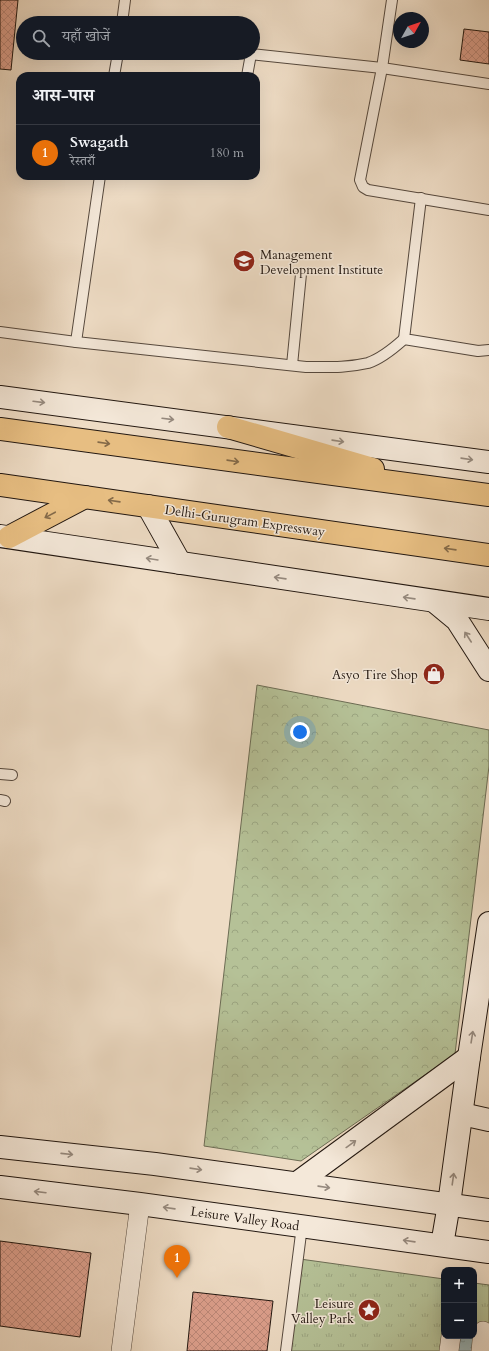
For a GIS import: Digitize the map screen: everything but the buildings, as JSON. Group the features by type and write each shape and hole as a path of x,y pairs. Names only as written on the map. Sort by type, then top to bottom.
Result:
{"highway":[{"path":"228,427 443,489"},
{"path":"0,429 489,496"},
{"name":"Delhi-Gurugram Expressway","path":"0,485 489,555"},
{"path":"5,537 85,497"}],"street":[{"path":"0,397 489,462"},
{"path":"148,506 180,563"},
{"path":"5,537 489,609"},
{"path":"433,601 456,620 489,670"},
{"path":"442,1245 450,1204 469,1058 489,923"},
{"path":"298,1183 469,1058"},
{"path":"462,1114 489,1120"},
{"path":"0,1147 155,1164 489,1210"},
{"name":"Leisure Valley Road","path":"0,1187 140,1204 489,1252"},
{"path":"121,1351 140,1204"},
{"path":"481,1351 483,1331"},
{"path":"449,1351 451,1339"}],"lane":[{"path":"123,16 125,0"},
{"path":"392,0 382,68 360,180 363,187 368,190 489,210"},
{"path":"260,55 382,68 489,84"},
{"path":"115,72 117,60"},
{"path":"246,60 247,72"},
{"path":"76,342 99,180"},
{"path":"404,340 421,198"},
{"path":"292,365 301,274"},
{"path":"0,332 76,342 306,367 342,368 369,362 392,349 404,340 478,351 489,350"},
{"path":"0,774 12,775"},
{"path":"286,1351 302,1226"}],"green space":[{"path":"257,685 489,730 489,766 455,1054 301,1161 204,1146"},
{"name":"Leisure Valley Park","path":"300,1259 441,1279 441,1339 477,1339 477,1283 489,1285 489,1351 288,1351"}],"water":[{"path":"477,1327 482,1328 481,1351 450,1351 452,1339 477,1339"}],"place":[{"name":"Management Development Institute","path":"244,261"},
{"name":"Asyo Tire Shop","path":"434,674"},
{"name":"Swagath","path":"177,1278"},
{"name":"Leisure Valley Park","path":"369,1310"}]}
